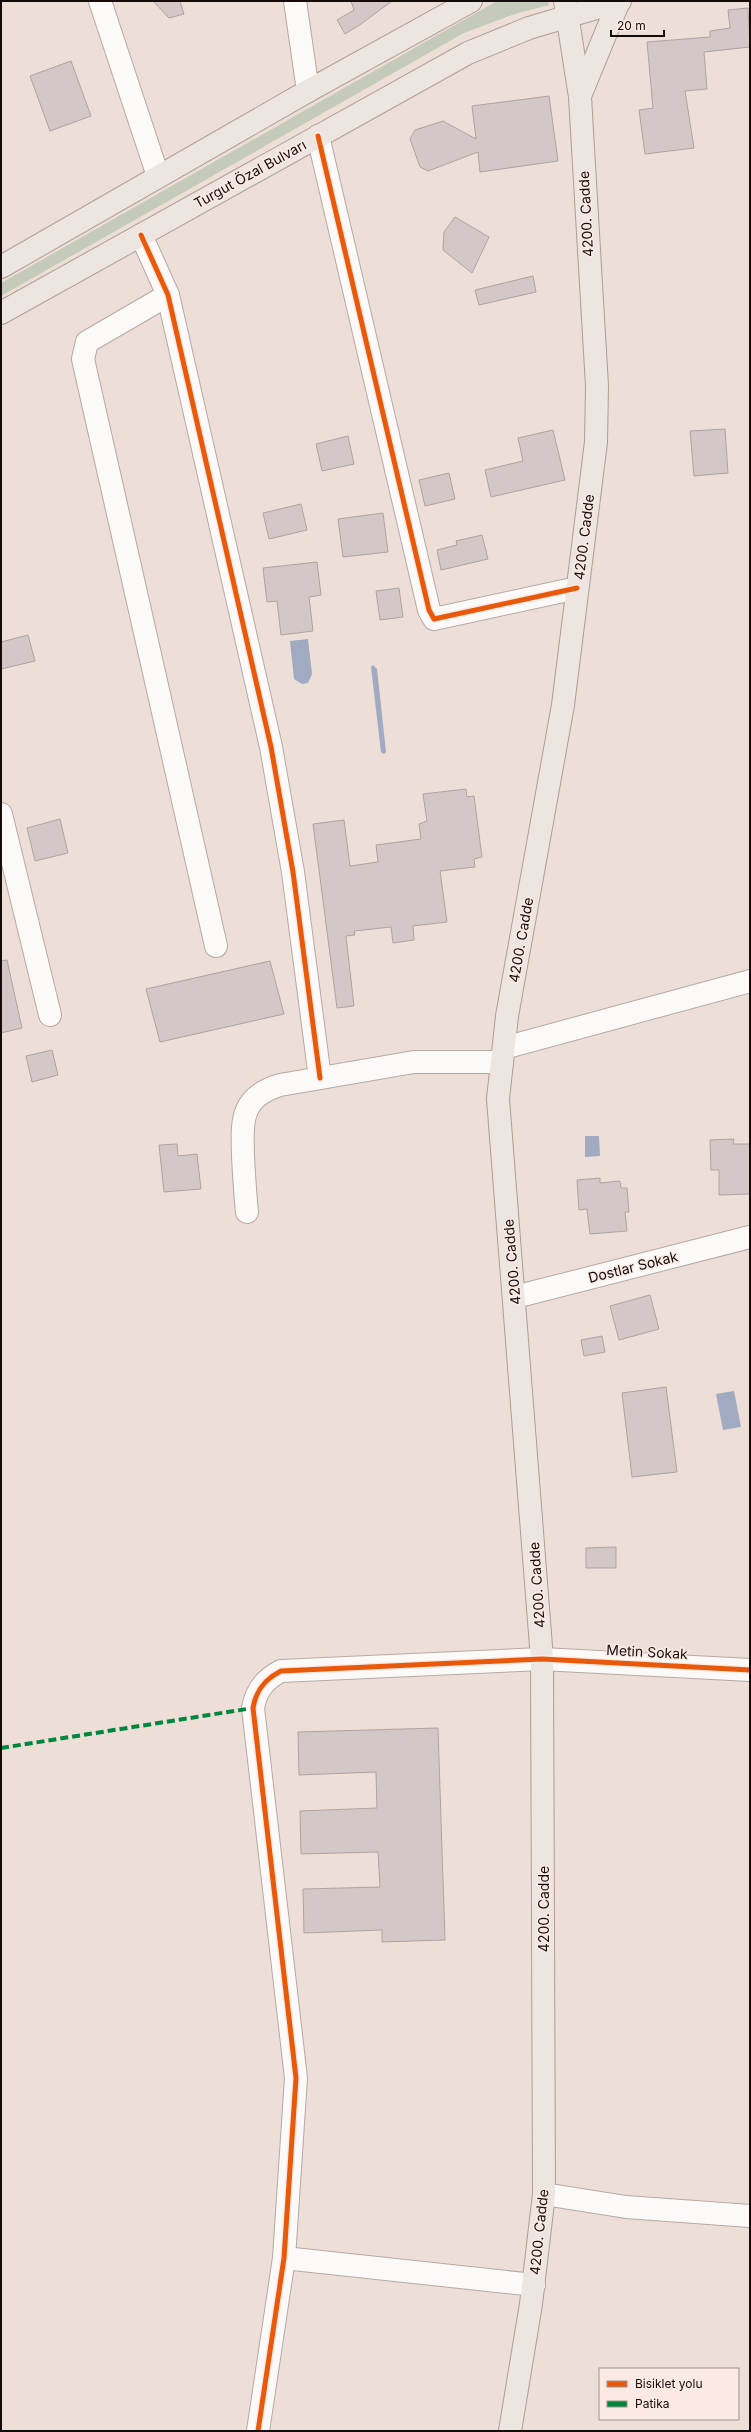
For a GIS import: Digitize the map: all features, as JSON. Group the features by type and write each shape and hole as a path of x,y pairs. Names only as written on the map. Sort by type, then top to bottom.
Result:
{"main road":[{"path":"1,267 308,91 471,1"},
{"path":"580,97 620,1"},
{"name":"Turgut Özal Bulvarı","path":"1,313 419,80 489,43 567,9 620,1"},
{"name":"4200. Cadde","path":"510,2431 534,2285 544,2194 542,1659 515,1297 498,1099 507,1016 563,705 596,442 596,386 580,97 567,9"}],"street":[{"path":"100,1 158,176"},
{"path":"294,1 308,91"},
{"path":"318,136 429,610 434,619 577,588"},
{"path":"141,235 168,295 273,754 293,872 320,1078"},
{"path":"168,295 87,342 83,359 216,946"},
{"path":"1,814 50,1015"},
{"path":"247,1212 242,1122 248,1107 261,1093 270,1088 414,1062 503,1055 750,981"},
{"name":"Dostlar Sokak","path":"515,1297 750,1237"},
{"name":"Metin Sokak","path":"258,2431 284,2258 296,2078 253,1708 257,1692 267,1680 281,1671 542,1659 750,1670"},
{"path":"544,2194 626,2207 750,2216"},
{"path":"284,2258 534,2285"}],"green space":[{"path":"497,1 548,1 549,5 515,14 464,33 1,296 1,283"}],"water":[{"path":"308,639 312,674 308,683 302,684 294,679 290,641"},
{"path":"373,665 377,669 386,752 384,754 381,752 371,667"},
{"path":"585,1136 599,1136 600,1156 585,1157"},
{"path":"734,1391 741,1427 723,1430 716,1394"}],"building":[{"path":"153,1 180,1 184,14 169,18"},
{"path":"351,1 392,1 345,34 337,20 354,10"},
{"path":"748,8 750,47 704,52 707,89 685,91 694,148 645,154 639,110 653,108 647,42 710,37 710,31 730,28 728,10"},
{"path":"71,61 91,116 50,131 30,76"},
{"path":"549,96 558,161 480,172 478,152 428,171 420,167 410,139 415,130 443,121 476,139 472,106"},
{"path":"455,217 489,237 472,273 443,250 444,232"},
{"path":"533,276 536,292 479,305 475,290"},
{"path":"725,429 728,473 694,476 690,431"},
{"path":"553,430 565,480 491,497 485,470 523,461 518,438"},
{"path":"348,436 354,464 322,471 316,444"},
{"path":"449,473 455,499 425,506 419,480"},
{"path":"301,504 307,530 269,539 263,513"},
{"path":"383,513 388,552 343,557 338,519"},
{"path":"482,535 488,559 441,570 437,550 457,545 456,541"},
{"path":"317,562 321,595 309,597 313,631 281,635 277,601 267,602 263,568"},
{"path":"399,588 403,617 380,620 376,591"},
{"path":"28,635 35,661 1,669 1,642"},
{"path":"466,789 467,797 474,796 482,857 474,859 475,867 440,871 447,922 413,926 414,940 393,943 391,927 354,931 355,935 346,936 354,1006 337,1008 313,824 344,820 350,866 378,862 376,845 421,839 419,824 427,821 423,794"},
{"path":"60,819 68,853 35,861 27,828"},
{"path":"7,960 22,1028 1,1033 1,961"},
{"path":"270,961 284,1014 160,1042 146,989"},
{"path":"52,1050 58,1075 32,1082 26,1056"},
{"path":"734,1139 733,1144 750,1144 750,1194 719,1195 719,1170 711,1170 710,1140"},
{"path":"177,1144 178,1156 197,1154 201,1189 164,1192 159,1145"},
{"path":"600,1178 600,1183 620,1181 621,1188 627,1188 629,1212 625,1212 627,1231 590,1234 587,1209 579,1210 577,1180"},
{"path":"650,1295 659,1329 619,1340 610,1306"},
{"path":"602,1336 605,1352 584,1356 581,1340"},
{"path":"666,1387 677,1472 632,1477 622,1393"},
{"path":"616,1547 616,1568 586,1568 586,1548"},
{"path":"438,1728 445,1940 382,1942 382,1930 304,1933 303,1889 380,1887 378,1852 301,1854 300,1811 377,1808 376,1772 299,1775 298,1732"}],"marked path":[{"path":"1,1748 253,1708"}],"cycle path":[{"path":"318,136 429,610 434,619 577,588"},
{"path":"141,235 168,295 271,747 293,872 320,1078"},
{"path":"258,2431 284,2258 296,2078 253,1708 259,1690 266,1681 281,1671 542,1659 750,1670"}]}
